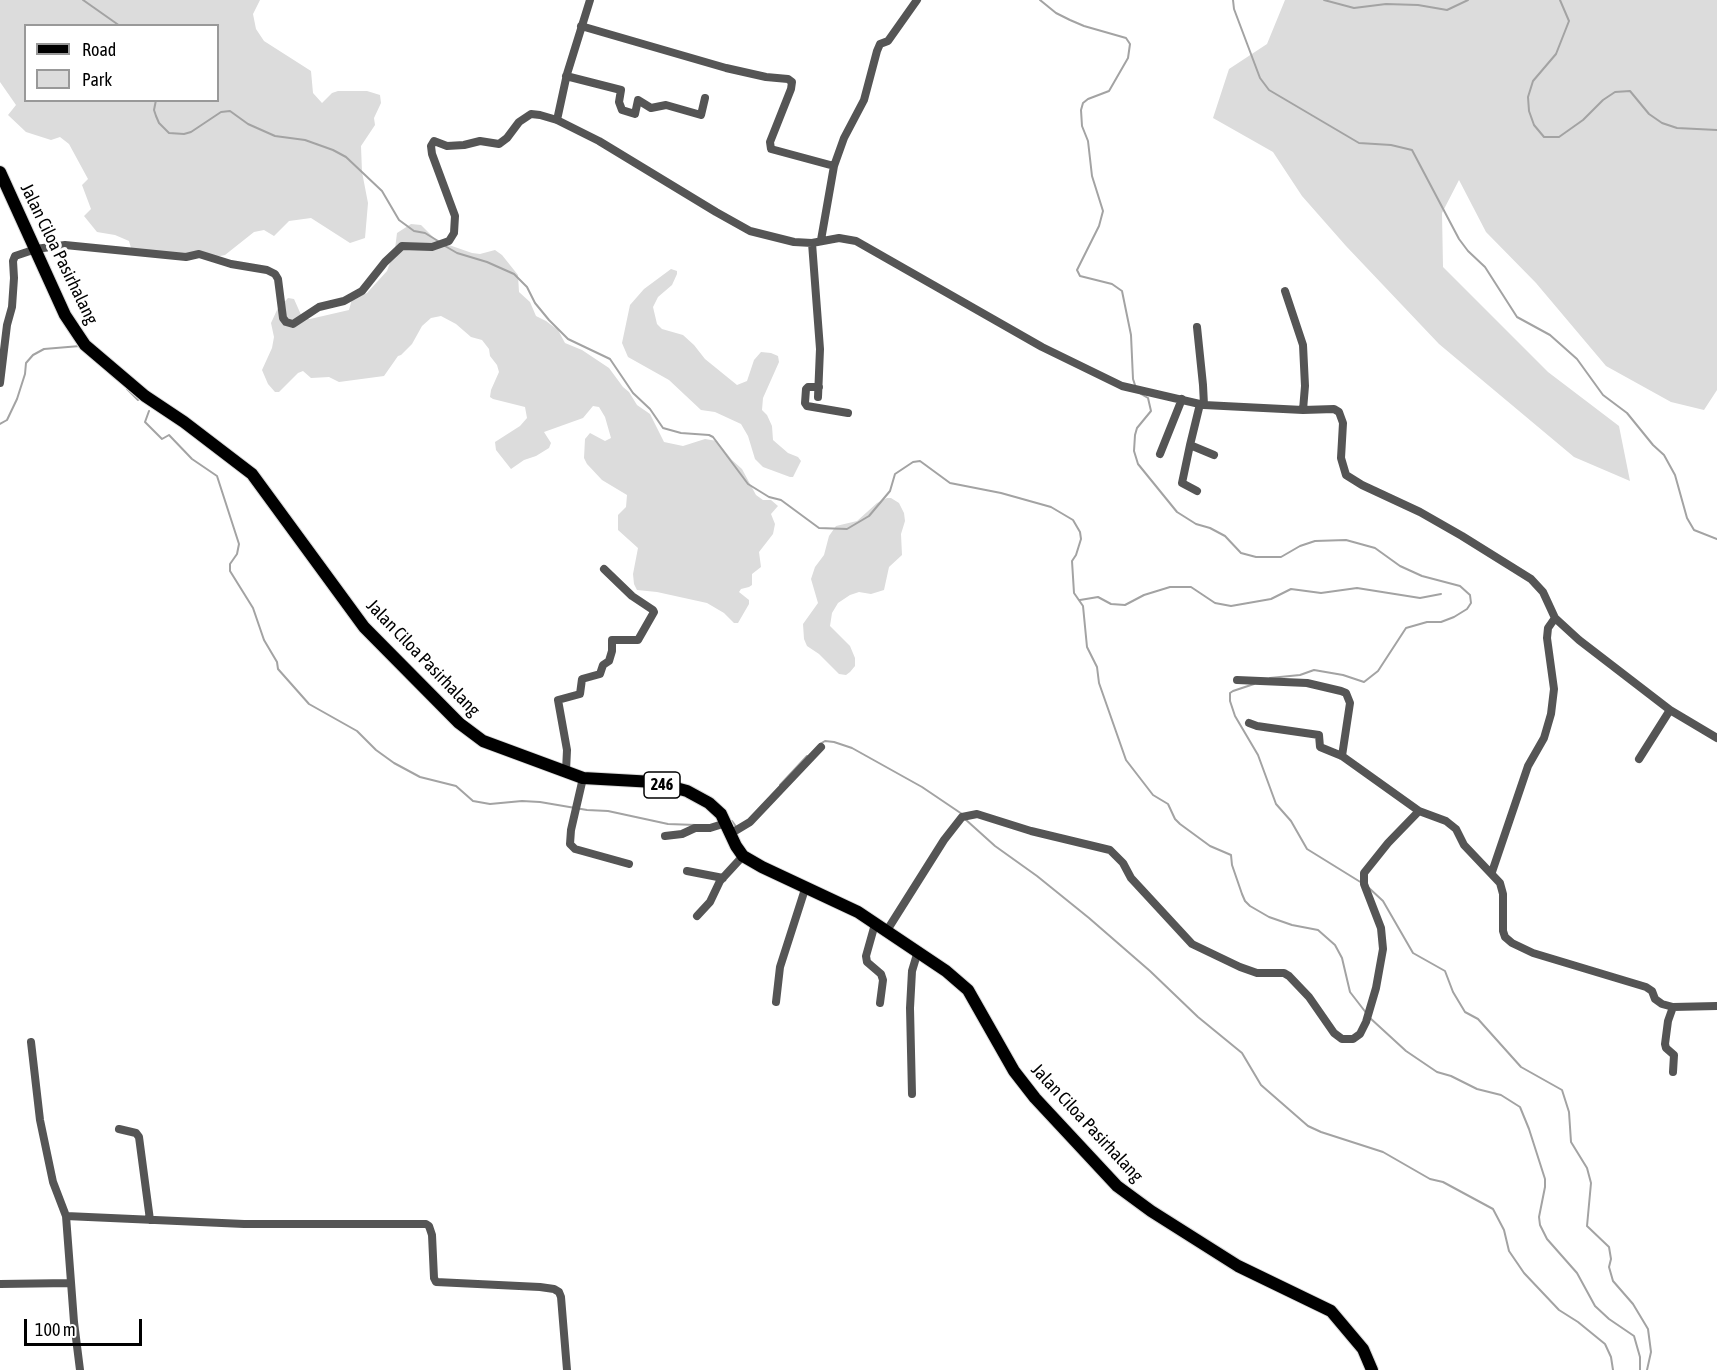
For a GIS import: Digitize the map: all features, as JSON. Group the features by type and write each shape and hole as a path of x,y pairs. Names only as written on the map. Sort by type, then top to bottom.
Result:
{"main road":[{"name":"Jalan Ciloa Pasirhalang","path":"0,172 65,315 86,345 145,396 201,434 252,474 364,627 459,723 483,741 583,778 654,782 687,791 709,803 721,814 743,856 858,912 918,951 968,990 1014,1071 1035,1098 1116,1186 1229,1260 1331,1311 1363,1349 1372,1370"}],"street":[{"path":"557,120 566,76 590,0"},
{"path":"821,240 834,166 844,138 864,100 880,44 888,41 917,0"},
{"path":"581,26 726,68 766,77 788,79 792,82 791,89 770,142 771,149 834,166"},
{"path":"566,76 621,90 619,102 622,110 635,114 638,100 651,108 666,105 701,115 705,98"},
{"path":"0,383 7,325 12,307 13,257 36,249 65,245 186,257 199,254 231,264 267,270 275,274 278,279 283,318 286,322 293,324 319,307 344,301 362,291 385,262 402,246 432,247 449,241 454,234 455,216 432,154 431,146 434,141 447,146 480,141 499,144 507,138 519,122 531,114 540,114 599,141 750,231 794,243 812,243 839,238 856,241 1042,347 1122,386 1202,404 1303,410 1334,408 1339,412 1344,431 1341,458 1346,475 1420,512 1531,579 1543,592 1555,618 1602,659 1670,710 1717,738"},
{"path":"812,243 820,349 818,397"},
{"path":"1285,291 1302,345 1305,386 1303,410"},
{"path":"1197,327 1203,385 1202,404 1182,483 1197,491"},
{"path":"819,387 806,389 805,403 807,406 848,413"},
{"path":"1160,454 1182,399"},
{"path":"1190,445 1214,455"},
{"path":"566,771 567,750 558,700 580,694 582,679 600,674 603,665 609,661 612,640 638,640 654,612 632,596 604,569"},
{"path":"1492,872 1528,766 1544,738 1551,714 1554,681 1547,638 1548,628 1555,618"},
{"path":"1237,680 1307,683 1346,693 1350,703 1342,756"},
{"path":"1639,759 1670,710"},
{"path":"1249,723 1319,736 1320,747 1342,756 1419,811 1446,821 1456,829 1464,845 1492,872 1502,887 1503,930 1505,937 1512,943 1533,953 1646,987 1652,991 1659,1003 1673,1007 1717,1006"},
{"path":"665,836 682,834 695,828 728,829 750,822 821,747"},
{"path":"583,778 570,830 570,844 575,849 629,864"},
{"path":"886,932 944,840 962,817 977,814 1031,831 1110,850 1123,863 1131,878 1192,944 1257,973 1284,973 1309,997 1334,1034 1342,1039 1353,1039 1360,1034 1366,1023 1376,988 1383,949 1381,928 1364,884 1364,873 1388,843 1419,811"},
{"path":"697,916 710,902 723,878 743,856"},
{"path":"687,871 723,878"},
{"path":"776,1002 780,967 806,886"},
{"path":"875,924 866,956 867,962 881,974 883,980 880,1002"},
{"path":"912,1094 910,1022 912,971 918,951"},
{"path":"1673,1007 1668,1021 1665,1044 1674,1055 1673,1072"},
{"path":"32,1042 40,1120 53,1182 66,1216 80,1370"},
{"path":"119,1129 136,1133 139,1137 150,1220"},
{"path":"66,1216 244,1224 426,1224 432,1235 436,1282 554,1288 559,1292 567,1370"},
{"path":"0,1284 71,1283"}],"green space":[{"path":"0,0 260,0 253,14 256,29 264,41 311,71 313,93 322,103 332,93 338,91 367,91 380,95 381,103 374,118 375,125 361,146 362,172 368,203 365,238 350,243 311,218 289,221 274,236 264,230 254,232 225,255 215,257 131,248 129,241 115,235 97,232 84,216 91,209 82,185 88,179 69,144 60,137 51,140 26,132 8,115 16,105 0,82"},
{"path":"1285,0 1717,0 1717,390 1704,410 1671,402 1606,366 1536,283 1486,232 1459,180 1442,213 1443,267 1548,372 1619,426 1630,481 1574,457 1439,344 1302,196 1273,152 1213,118 1229,69 1267,44"},
{"path":"411,224 421,225 438,242 444,241 472,253 480,254 495,250 502,255 518,275 519,292 530,302 536,316 558,330 565,343 582,350 609,368 637,405 650,414 664,442 683,446 705,439 717,441 742,469 756,495 763,500 771,500 778,506 771,514 775,524 773,534 759,552 761,567 752,574 752,585 739,592 749,600 749,604 738,623 734,623 724,613 707,603 637,590 633,574 638,548 618,530 618,515 626,507 627,495 602,480 584,458 585,439 590,433 605,441 611,438 605,417 599,407 593,406 583,418 544,432 551,443 549,448 511,469 496,450 495,442 520,426 527,418 525,407 490,397 499,372 490,356 489,349 482,340 471,337 456,324 441,316 431,318 422,326 412,344 398,356 384,376 339,382 329,377 311,378 303,371 279,392 275,392 268,384 262,370 272,348 274,337 271,323 277,310 288,298 294,299 302,317 310,319 349,310 352,299 367,293 387,271 395,249 397,233"},
{"path":"671,269 677,271 672,285 658,297 653,307 657,324 662,329 683,335 705,359 737,385 747,381 754,360 761,352 778,356 779,362 763,398 762,410 772,426 773,440 801,461 793,477 763,467 755,459 748,436 741,424 715,412 701,410 669,380 628,357 622,343 630,305 644,289"},
{"path":"887,498 899,503 904,513 905,521 901,534 902,555 889,567 884,590 871,594 859,592 850,595 838,603 832,613 830,626 850,646 855,658 855,666 850,672 846,675 839,674 819,654 807,646 804,639 803,624 818,603 811,579 815,567 824,555 829,536 836,526 857,521 877,503"}],"waterway":[{"path":"83,0 117,24"},
{"path":"1040,0 1056,13 1070,20 1126,38 1130,44 1128,58 1109,91 1088,99 1083,103 1081,110 1082,126 1088,141 1092,176 1103,211 1099,226 1077,270 1080,276 1112,284 1122,291 1131,335 1133,379 1136,388"},
{"path":"1233,0 1234,9 1260,78 1269,90 1359,143 1391,145 1412,150 1459,239 1485,267 1517,317 1550,335 1577,359 1603,395 1627,413 1664,455 1675,475 1687,518 1694,530 1717,539"},
{"path":"1324,0 1354,8 1386,4 1418,5 1447,10 1468,0"},
{"path":"1560,0 1569,21 1556,54 1533,81 1528,97 1529,111 1534,125 1544,137 1559,137 1615,92 1630,91 1649,114 1662,123 1677,128 1717,130"},
{"path":"156,102 154,110 159,123 169,133 191,132 221,112 230,111 248,124 275,136 305,140 333,150 346,157 382,191 399,220 414,231 425,233 438,241"},
{"path":"445,246 457,253 487,262 514,274 527,287 535,303 549,320 568,339 610,359 633,393 650,409 663,428 713,437 748,484 769,497 781,500 819,528 847,529 869,516 890,491 895,474 913,462 920,461 950,483 1001,493 1051,507 1073,520 1081,539 1072,561 1074,593 1083,606 1087,647 1097,667 1099,683 1126,760 1153,795 1168,804 1180,824 1210,846 1231,855 1242,894 1250,906 1269,917 1292,925 1318,930 1335,945 1342,958 1350,992 1367,1014"},
{"path":"0,424 7,420 17,399 26,363 33,355 44,349 80,346"},
{"path":"105,369 116,379"},
{"path":"127,389 138,400"},
{"path":"1141,394 1148,398 1151,411 1137,428 1135,435 1134,451 1138,464 1177,512 1196,524 1225,536 1241,553 1256,557 1281,557 1300,546 1315,541 1346,540 1375,548 1400,566 1422,576 1460,586 1470,595 1471,603 1467,609 1454,617 1441,622 1427,622 1406,628 1378,671 1364,682 1343,675 1314,670 1300,675 1270,678"},
{"path":"149,411 145,422 162,439 169,435 192,459 217,476 239,544 237,554 230,564 230,571 253,608 264,640 277,662 278,669 309,704 357,731 376,750 394,763 420,777 456,786 473,801 490,804 540,802 608,811 668,824 696,825"},
{"path":"1080,600 1098,597 1111,604 1125,605 1144,595 1170,587 1191,587 1215,603 1231,606 1271,599 1291,589 1321,593 1357,588 1420,598 1441,594"},
{"path":"1254,684 1230,693 1230,701 1235,716 1258,755 1276,804 1291,821 1307,849 1362,883"},
{"path":"820,744 825,741 834,742 852,748 922,787 962,814"},
{"path":"780,785 807,756"},
{"path":"965,819 995,846 1089,918 1198,1017 1242,1053 1261,1085 1308,1126 1383,1152 1430,1179 1443,1182 1493,1209 1504,1230 1509,1251 1524,1273 1559,1310 1605,1344 1611,1357 1613,1370"},
{"path":"728,821 732,821 737,828"},
{"path":"1369,888 1383,901 1413,953 1445,971 1453,992 1465,1012 1478,1019 1521,1067 1562,1090 1569,1112 1571,1142 1587,1168 1591,1183 1587,1226 1609,1247 1611,1259 1609,1267 1613,1281 1633,1304 1648,1329 1651,1352 1647,1370"},
{"path":"1370,1018 1406,1051 1437,1072 1477,1089 1501,1095 1520,1107 1545,1179 1539,1217 1540,1225 1547,1239 1577,1273 1595,1306 1634,1336 1640,1357 1640,1370"}]}
